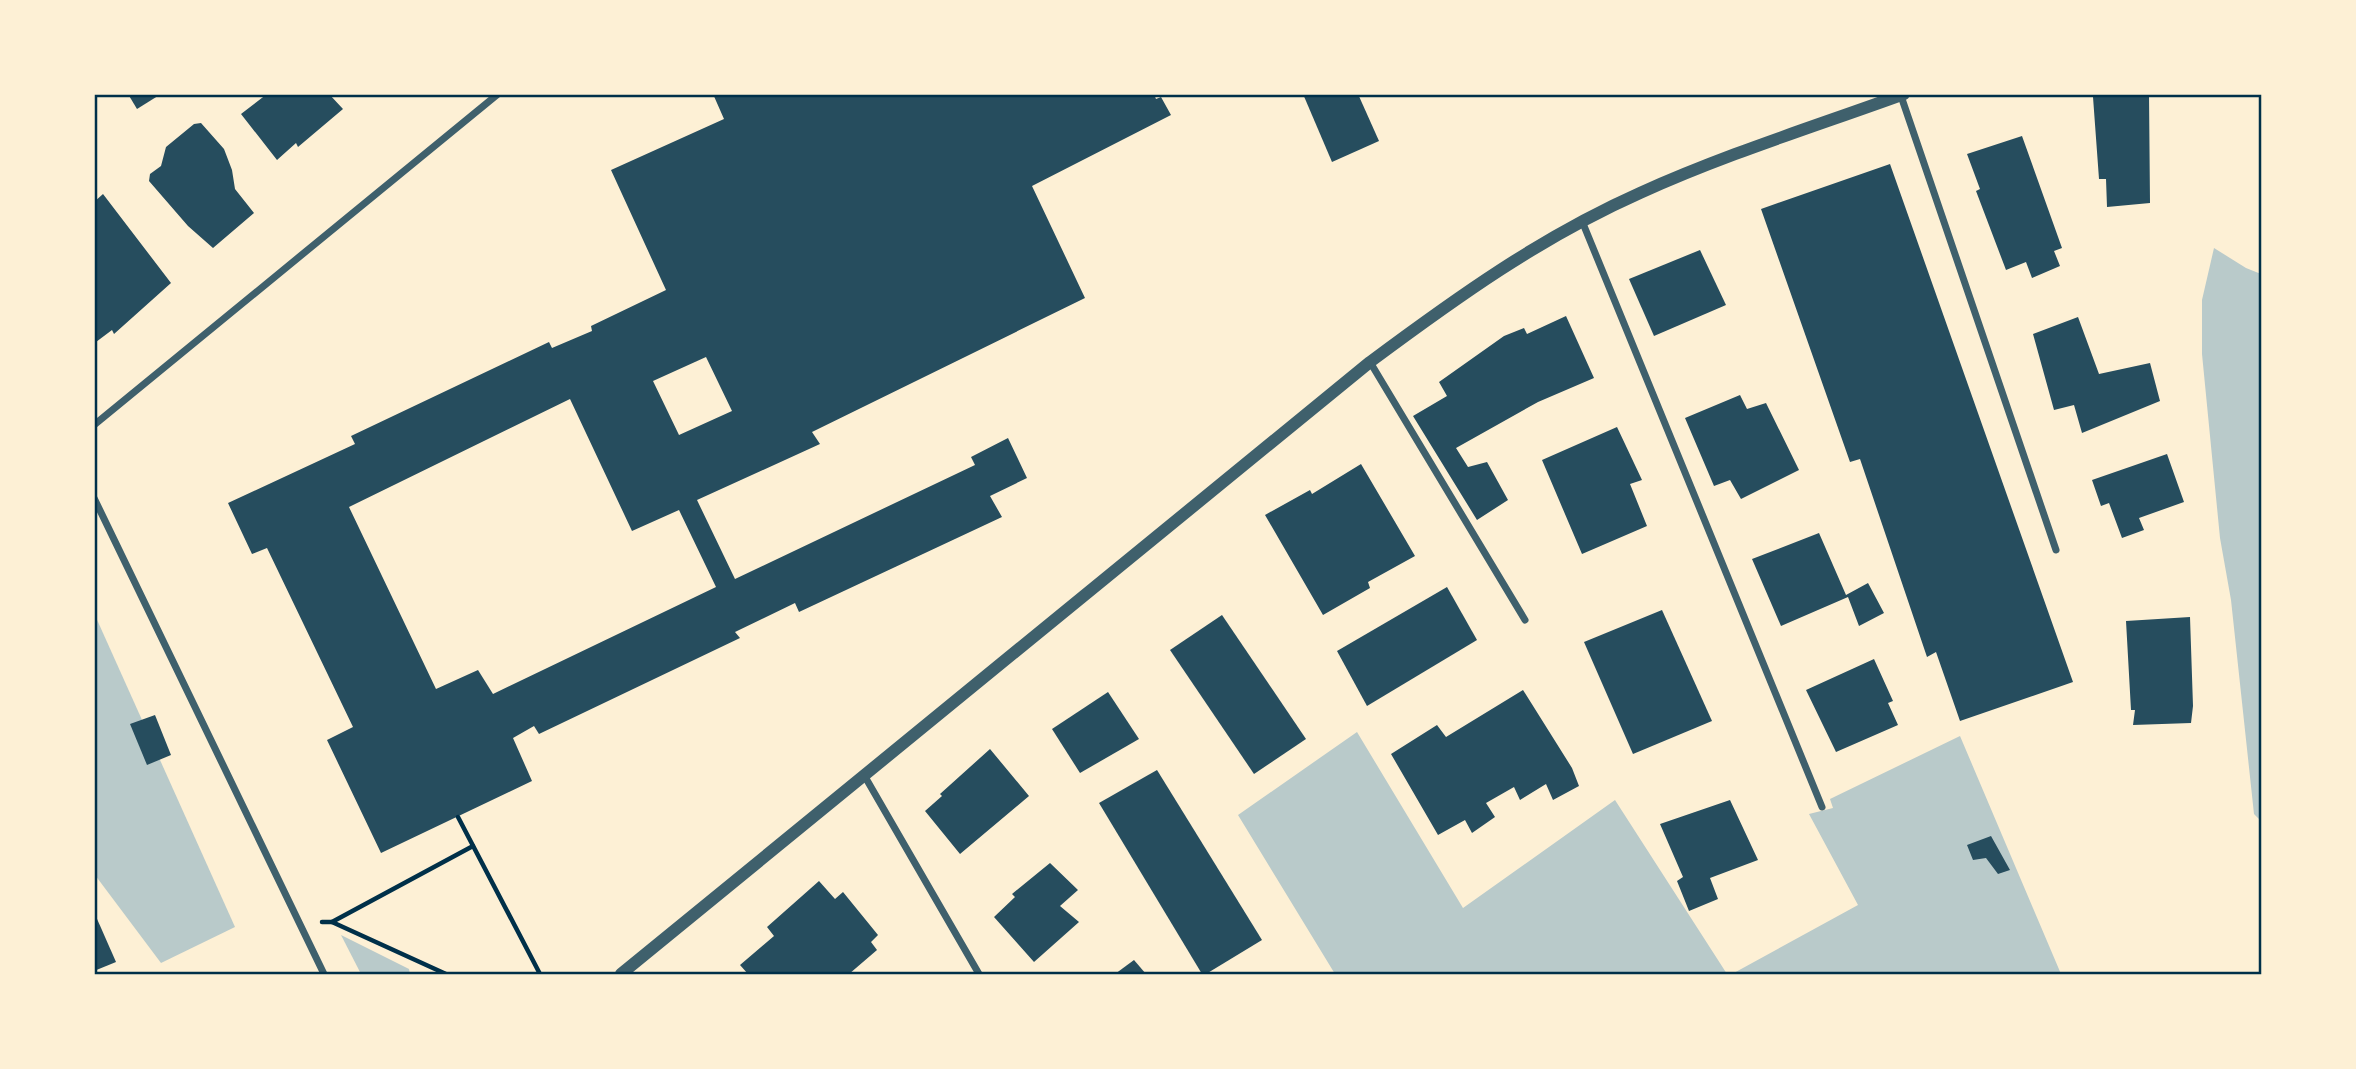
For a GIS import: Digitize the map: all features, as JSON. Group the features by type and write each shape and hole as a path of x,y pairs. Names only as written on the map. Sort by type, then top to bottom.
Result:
{"street":[{"path":"94,425 498,94"},
{"path":"621,975 1370,362 1466,291 1582,221 1639,193 1705,165 1903,95 2056,550"},
{"path":"1582,221 1822,807"},
{"path":"1370,362 1525,620"},
{"path":"94,498 324,975"},
{"path":"864,775 979,975"}],"path":[{"path":"458,817 540,975"},
{"path":"332,922 473,846"},
{"path":"298,922 332,922 446,975"}],"shaded area":[{"path":"2214,248 2261,274 2261,821 2254,814 2231,600 2220,538 2202,354 2202,300"},
{"path":"94,613 235,927 161,963 95,875"},
{"path":"1357,732 1463,908 1615,800 1727,974 1335,974 1238,815"},
{"path":"1960,736 2061,974 1732,974 1858,905 1809,814 1833,808 1830,799"},
{"path":"341,935 409,969 410,974 361,974"}],"building":[{"path":"128,94 161,94 137,109"},
{"path":"267,94 329,94 343,109 298,147 296,143 277,160 241,114"},
{"path":"713,94 1154,94 1156,99 1161,97 1171,115 1032,186 1085,298 812,432 820,444 697,500 735,579 975,465 971,457 1008,438 1027,478 990,496 1002,517 799,612 795,603 735,632 740,638 539,734 534,726 513,738 532,781 381,853 327,740 353,727 267,548 252,554 228,503 355,444 351,436 549,342 552,348 592,331 591,326 666,290 611,170 724,119","holes":["706,357 732,411 679,435 653,381","570,399 632,531 679,510 716,587 493,694 478,670 436,689 349,507"]},
{"path":"1303,94 1358,94 1379,141 1332,162"},
{"path":"2149,94 2150,203 2107,207 2106,179 2099,179 2093,97"},
{"path":"201,123 224,149 232,170 235,189 254,213 213,248 188,226 149,181 150,174 161,166 166,147 194,124"},
{"path":"2022,136 2062,248 2054,251 2060,266 2032,278 2026,262 2006,270 1976,191 1980,189 1967,154"},
{"path":"1890,164 2073,682 1960,721 1936,652 1927,657 1860,459 1850,462 1761,209"},
{"path":"103,194 171,283 114,334 112,330 96,342 94,202"},
{"path":"1700,250 1726,305 1654,336 1629,279"},
{"path":"1566,316 1594,378 1538,402 1456,448 1468,467 1487,462 1508,500 1477,520 1413,416 1447,396 1439,382 1504,336 1524,328 1527,334"},
{"path":"2078,317 2099,374 2150,363 2160,401 2082,433 2074,405 2054,410 2033,334"},
{"path":"1740,395 1747,409 1766,403 1799,470 1741,499 1730,480 1714,486 1685,418"},
{"path":"1617,427 1642,480 1630,484 1647,526 1582,554 1542,460"},
{"path":"2167,454 2184,502 2139,518 2144,530 2122,538 2109,503 2101,506 2092,480"},
{"path":"1361,464 1415,556 1368,582 1370,588 1323,615 1265,515 1310,490 1312,494"},
{"path":"1819,533 1846,595 1868,583 1884,613 1859,626 1848,597 1781,626 1752,559"},
{"path":"1447,587 1477,640 1367,706 1337,651"},
{"path":"1662,610 1712,721 1633,754 1584,642"},
{"path":"1222,615 1306,739 1254,774 1170,650"},
{"path":"2190,617 2193,706 2191,723 2133,725 2135,710 2131,710 2126,621"},
{"path":"1874,659 1893,701 1888,703 1898,725 1836,752 1806,690"},
{"path":"1523,690 1572,768 1579,786 1553,800 1546,784 1520,800 1514,787 1486,803 1495,817 1472,833 1465,820 1438,835 1391,754 1437,725 1446,737"},
{"path":"1108,692 1139,739 1080,773 1052,729"},
{"path":"155,715 171,755 147,765 130,724"},
{"path":"990,749 1029,796 960,854 925,811"},
{"path":"1157,770 1262,940 1206,974 1202,974 1099,803"},
{"path":"1730,800 1758,860 1710,878 1718,899 1689,911 1677,881 1683,877 1660,824"},
{"path":"1991,836 2010,870 1998,874 1986,858 1973,860 1967,845"},
{"path":"1050,863 1078,890 1060,906 1079,922 1034,962 994,917 1015,897 1012,894"},
{"path":"819,881 835,899 843,892 878,935 871,942 877,950 849,974 748,974 740,965 774,936 767,927"},
{"path":"94,912 116,962 94,971"},
{"path":"1134,960 1146,974 1115,974"}]}
